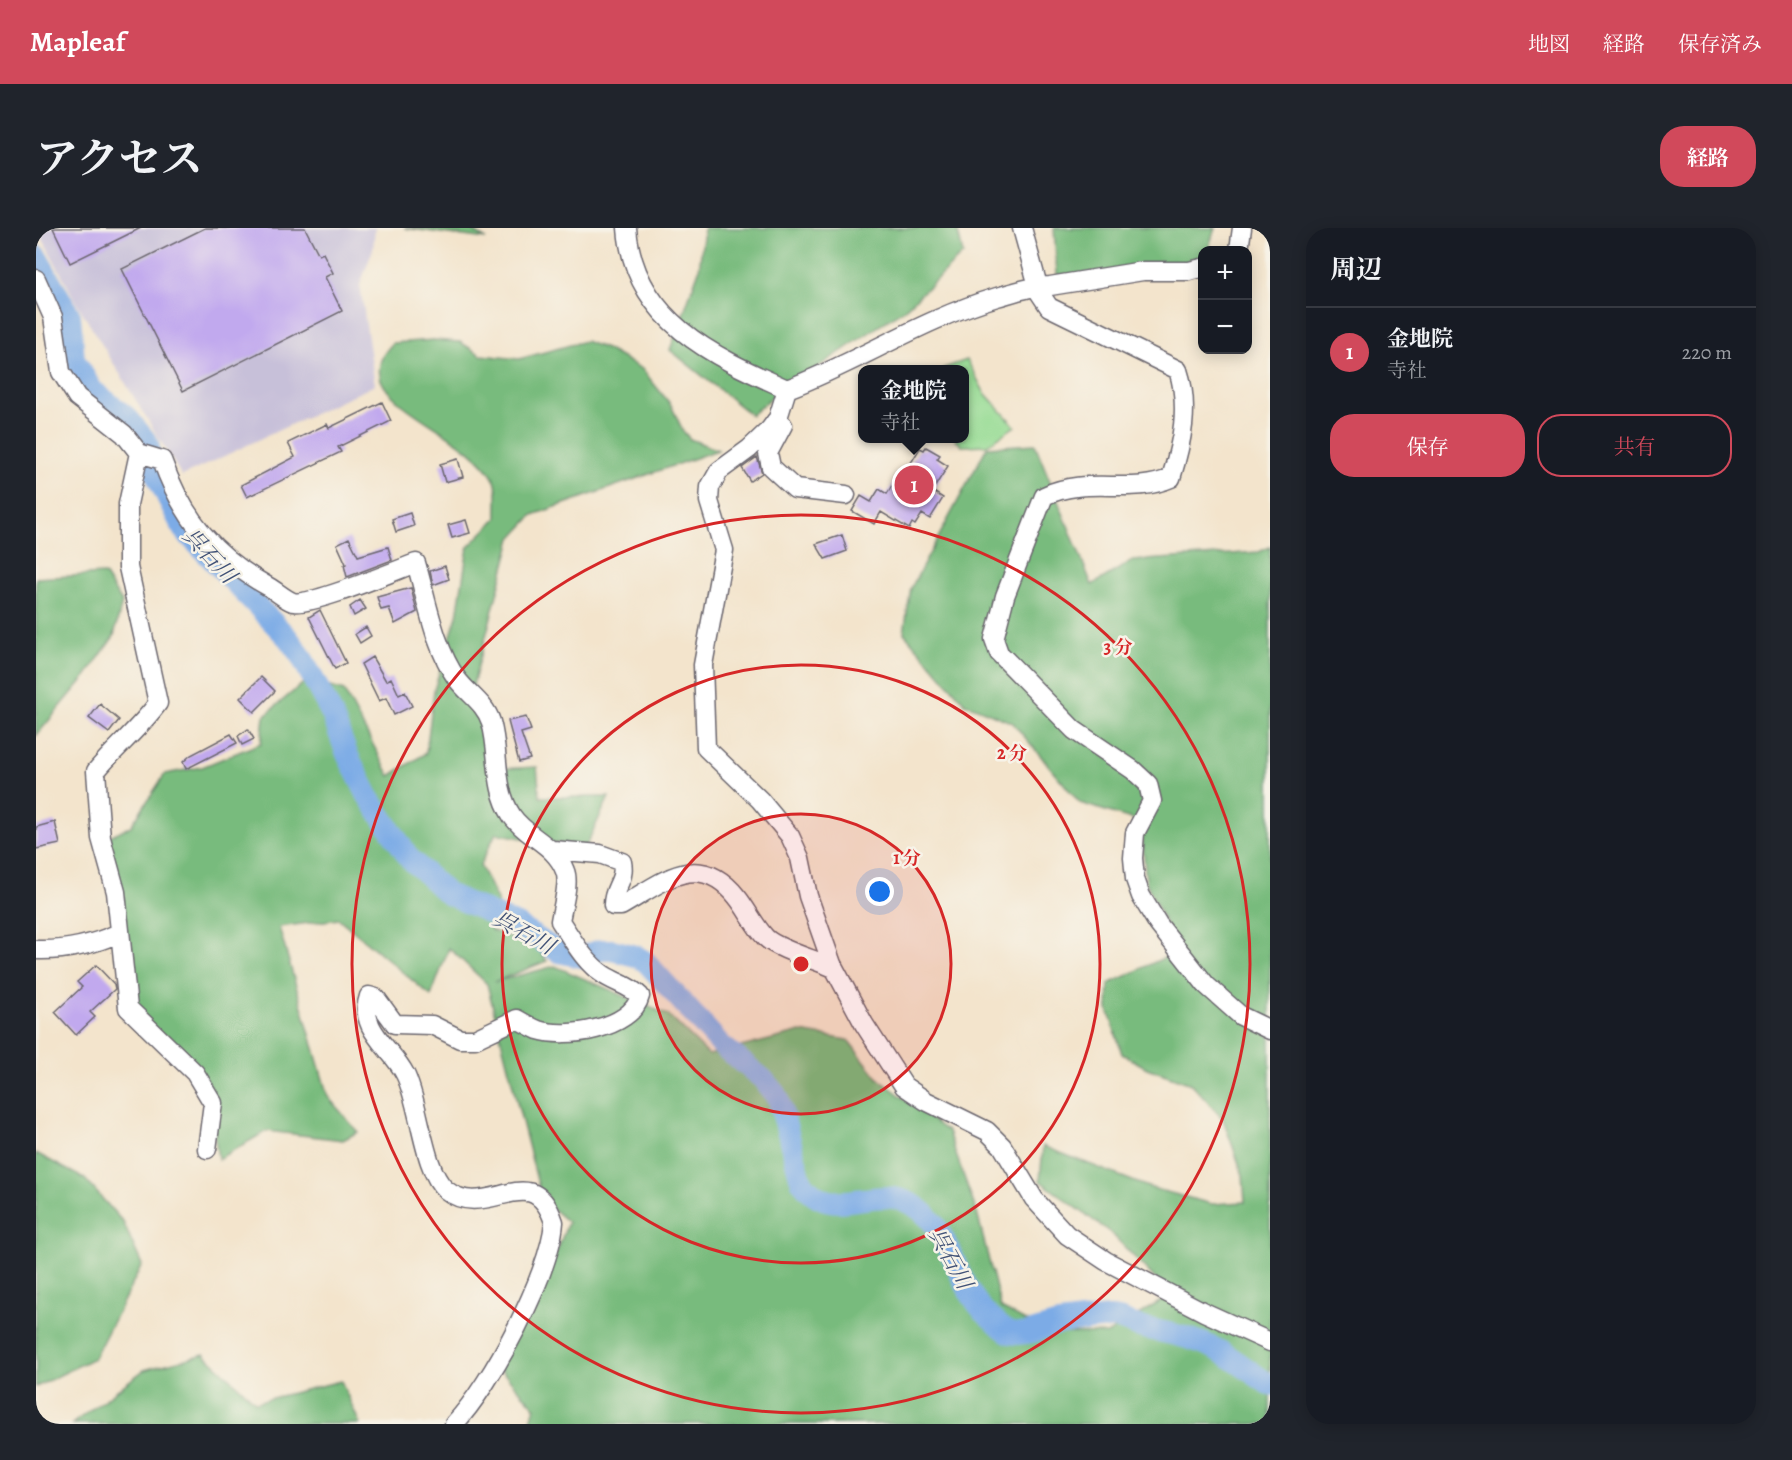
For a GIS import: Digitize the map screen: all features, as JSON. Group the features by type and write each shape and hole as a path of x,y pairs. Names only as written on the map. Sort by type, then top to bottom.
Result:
{"street":[{"path":"627,228 631,257 642,286 669,322 702,346 785,396"},
{"path":"1022,228 1036,286 1049,307 1178,370 1182,384 1184,428 1171,478 1160,483 1138,485 1063,487 1044,496 1005,596 994,639 999,653 1074,730 1134,770 1148,784 1152,801 1135,833 1133,858 1135,879 1141,896 1158,924 1206,985 1241,1016 1270,1030"},
{"path":"1240,246 1242,228"},
{"path":"1198,269 1143,271 1036,286 982,301 920,325 785,396 770,429 749,449 719,471 710,487 709,501 724,550 703,665 704,731 706,748 714,759 759,800 790,836 800,858 808,896 834,968 890,1069 904,1086 926,1101 987,1131 1002,1146 1034,1199 1067,1235 1106,1261 1204,1312 1270,1342"},
{"path":"36,279 53,316 61,372 77,397 124,434 141,453 162,460 175,492 199,533 240,571 293,602 314,599 416,563 442,650 457,680 476,698 490,722 499,787 512,815 528,833 554,850 600,854 622,862 625,875 613,898 613,906 621,906 672,875 686,871 713,876 732,891 767,938 834,968"},
{"path":"785,396 784,422 768,453 771,467 798,490 846,495"},
{"path":"141,453 128,504 128,567 158,703 143,724 117,745 96,771 101,838 116,892 128,1008 195,1073 213,1103 207,1149"},
{"path":"454,1424 508,1348 545,1261 554,1222 543,1200 528,1191 517,1190 476,1202 465,1200 446,1190 438,1180 426,1148 420,1117 405,1073 378,1041 365,1007 369,996 376,998 395,1024 432,1025 460,1039 475,1039 517,1019 540,1030 575,1032 601,1028 622,1019 638,1004 640,996 630,987 603,975 580,950 560,921 566,873 554,850"},
{"path":"36,950 74,948 100,942 119,933"}],"shaded area":[{"path":"37,228 375,228 373,249 360,285 375,385 182,476 76,302"}],"green space":[{"path":"404,228 469,228 486,239"},
{"path":"704,228 957,228 963,254 906,308 767,401 751,415 670,350 699,270"},
{"path":"1054,228 1215,228 1209,246 1198,246 1198,268 1057,275"},
{"path":"433,340 460,342 481,355 519,359 585,341 606,349 642,369 671,405 683,431 690,439 718,450 533,515 512,538 473,685 497,769 537,767 540,797 609,797 586,846 542,842 496,833 480,865 498,902 491,930 536,947 547,961 494,982 555,966 668,1015 709,1055 801,1032 848,1040 879,1079 948,1132 977,1213 1001,1308 1048,1333 1107,1334 1171,1295 1112,1234 1040,1181 1043,1146 1148,1187 1212,1204 1245,1202 1243,1175 1223,1119 1191,1084 1147,1068 1122,1054 1108,1009 1109,984 1178,951 1146,882 1141,822 1080,803 1013,723 965,703 904,633 911,588 987,447 1035,444 1092,585 1132,561 1259,552 1270,547 1270,1424 530,1424 535,1407 496,1365 554,1259 568,1222 542,1200 487,984 449,948 431,996 339,919 279,927 328,1097 358,1132 343,1140 267,1131 218,1159 209,1096 128,1008 117,905 97,842 131,826 165,774 202,767 261,743 264,716 307,680 344,691 390,776 426,753 434,690 457,616 468,547 497,518 496,485 485,466 453,439 401,404 381,380 379,369 381,359 393,343"},
{"path":"967,360 984,392 1015,426 987,445 962,446 959,443 969,443 969,365 953,365"},
{"path":"104,574 122,602 114,636 87,675 36,736 36,578"},
{"path":"36,1153 85,1179 123,1222 142,1265 94,1358 36,1387"},
{"path":"204,1354 256,1402 341,1381 360,1424 72,1424 144,1370"}],"building":[{"path":"53,228 141,228 70,263"},
{"path":"205,228 305,228 319,255 323,253 333,273 325,277 342,311 183,391 122,269"},
{"path":"382,402 391,421 338,447 341,452 247,497 241,485 295,457 288,443 327,424 329,428"},
{"path":"926,447 940,455 937,459 948,466 932,491 943,498 930,519 922,514 915,525 912,523 909,529 881,512 874,524 852,511 861,496 871,502 879,489 887,494 896,479 900,481 920,448 924,450"},
{"path":"757,457 762,473 750,481 742,468"},
{"path":"458,459 463,477 445,482 440,464"},
{"path":"410,513 414,526 396,532 392,519"},
{"path":"466,520 470,533 452,538 448,525"},
{"path":"842,535 847,551 825,559 816,544"},
{"path":"349,538 358,556 388,547 392,560 347,577 344,565 346,564 337,544"},
{"path":"445,566 449,579 433,585 430,571"},
{"path":"411,588 417,612 395,624 389,608 381,610 377,597"},
{"path":"360,600 366,609 354,616 350,607"},
{"path":"320,610 346,663 335,669 309,617"},
{"path":"366,627 371,636 360,643 355,634"},
{"path":"372,657 386,681 391,678 399,695 405,692 412,706 394,715 386,698 379,701 361,664"},
{"path":"261,677 275,691 254,712 240,698"},
{"path":"100,704 119,720 109,733 89,718"},
{"path":"526,717 531,730 521,733 530,759 519,762 508,721"},
{"path":"248,729 254,739 242,745 238,736"},
{"path":"231,734 237,743 186,769 183,762 191,755"},
{"path":"55,822 60,844 36,849 36,827"},
{"path":"96,965 114,984 115,989 90,1012 95,1017 76,1035 55,1012 82,987 77,982"}],"waterway":[{"name":"呉石川","path":"36,256 70,316 74,359 92,390 128,418 148,443 153,468 183,529 288,638 301,656 332,714 347,754 368,796 410,859 448,894 517,925 559,952 581,957 601,950 612,950 636,956 646,962 721,1045 763,1079 778,1097 801,1180 812,1193 836,1202 877,1197 891,1198 905,1201 921,1210 944,1240 961,1276 982,1309 1008,1332 1023,1334 1065,1323 1118,1319 1200,1342 1218,1350 1270,1385"}],"place":[{"name":"金地院","path":"914,485"}]}
